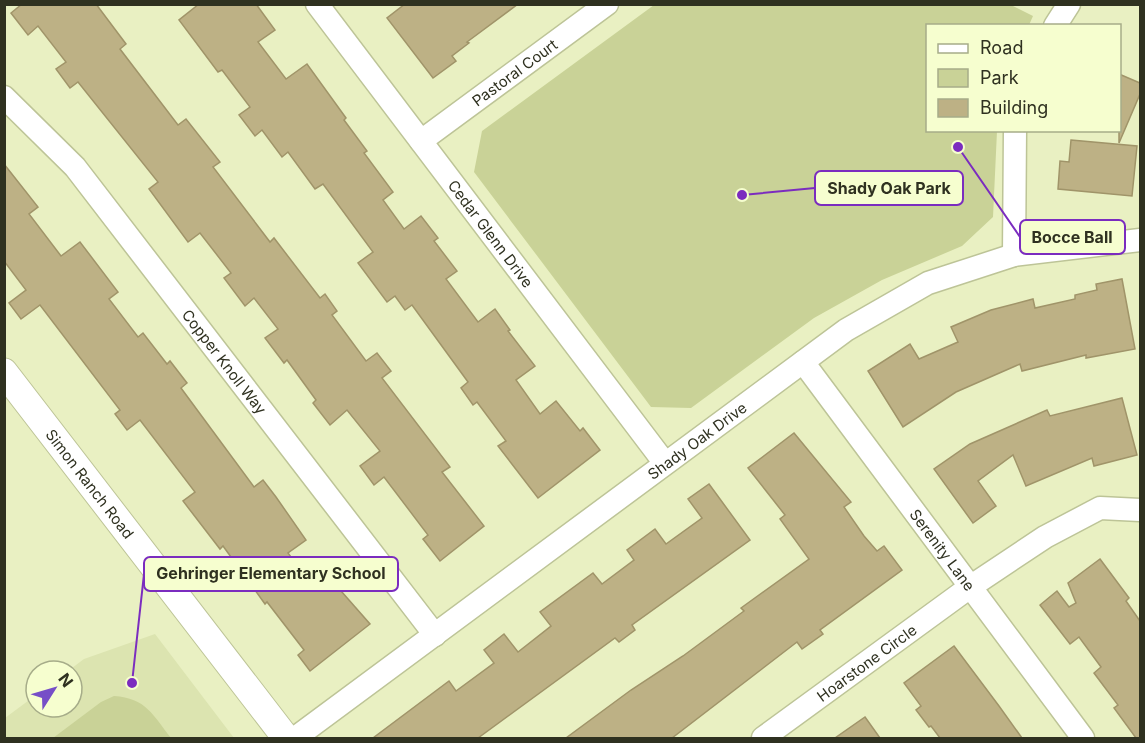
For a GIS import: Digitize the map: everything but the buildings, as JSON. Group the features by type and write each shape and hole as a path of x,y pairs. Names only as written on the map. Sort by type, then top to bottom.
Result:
{"street":[{"name":"Cedar Glenn Drive","path":"317,4 664,462"},
{"name":"Pastoral Court","path":"421,141 607,4"},
{"path":"1056,24 1069,4"},
{"name":"Copper Knoll Way","path":"4,97 75,167 435,635"},
{"path":"1014,255 1015,132"},
{"name":"Shady Oak Drive","path":"295,738 664,462 846,330 928,283 1014,255 1140,240"},
{"name":"Serenity Lane","path":"803,362 1083,738"},
{"name":"Simon Ranch Road","path":"4,372 286,738"},
{"name":"Hoarstone Circle","path":"763,738 970,587 1045,537 1100,508 1140,510"}],"shaded area":[{"path":"155,634 234,738 5,738 5,718 24,704 24,719 84,719 84,659"}],"green space":[{"path":"654,5 1011,5 1033,16 1029,24 926,24 926,132 997,132 993,217 962,246 882,280 814,318 691,408 651,407 474,172 482,131"},
{"path":"114,696 134,700 148,709 171,738 53,738 78,719 84,719 84,715 101,702"}],"place":[{"name":"Bocce Ball","path":"958,147"},
{"name":"Shady Oak Park","path":"742,195"},
{"name":"Gehringer Elementary School","path":"132,683"}]}
